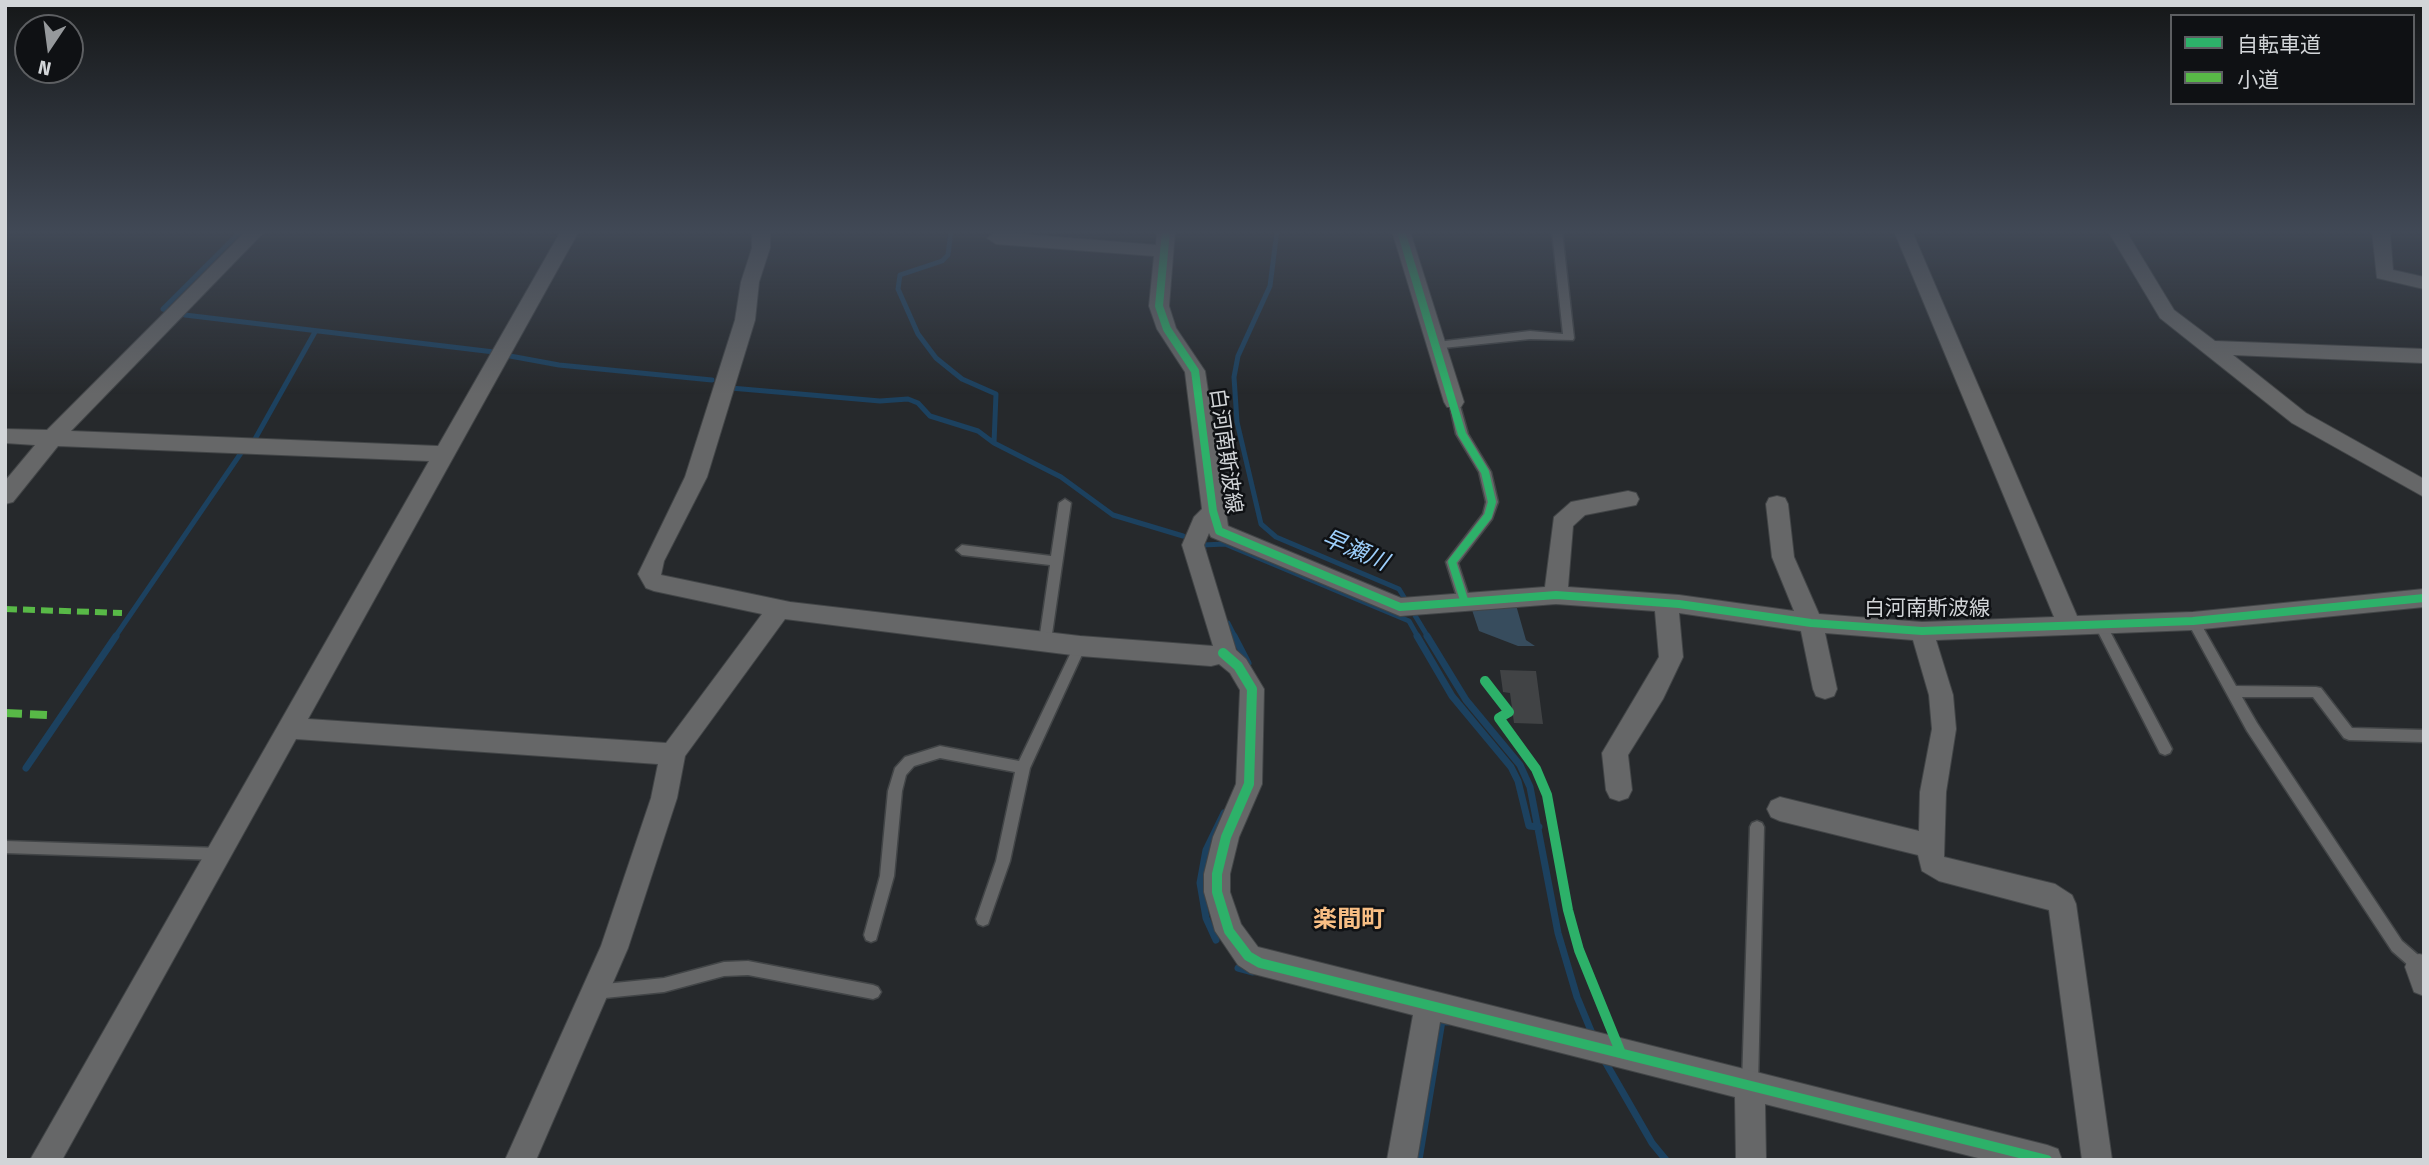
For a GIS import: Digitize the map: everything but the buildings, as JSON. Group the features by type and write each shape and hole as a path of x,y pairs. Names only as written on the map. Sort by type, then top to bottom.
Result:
{"street":[{"path":"5,496 53,437 202,285"},
{"path":"45,1160 539,285"},
{"path":"750,285 745,320 696,477 649,574 654,582 667,587 779,609 1080,646 1211,656 1223,653"},
{"name":"白河南斯波線","path":"1161,285 1159,306 1167,329 1195,371 1213,511 1219,531 1400,607 1556,595 1667,604 1811,623 1922,632 2193,621 2424,598"},
{"path":"1418,285 1454,402"},
{"path":"1926,285 2069,624"},
{"path":"2149,285 2167,314 2300,418 2424,489"},
{"path":"2211,348 2424,356"},
{"path":"5,436 441,454"},
{"path":"1556,595 1562,523 1579,508 1628,499"},
{"path":"1777,504 1783,557 1811,623 1825,689"},
{"path":"1213,511 1202,523 1193,545 1225,646 1223,653"},
{"path":"1619,790 1615,753 1654,692 1671,657 1667,604"},
{"path":"520,1160 614,948 664,797 673,754 687,731 779,609"},
{"path":"1922,632 1941,695 1944,729 1933,792 1931,863 1939,869 2055,897 2062,904 2097,1160"},
{"path":"1223,653 1238,666 1252,689 1249,784 1226,837 1217,874 1222,915 1236,945 1260,963 2047,1160"},
{"path":"289,728 673,754"},
{"path":"1780,808 1930,846"},
{"path":"1402,1160 1429,1005"},
{"path":"1750,1084 1751,1160"}],"lane":[{"path":"1437,346 1530,335 1569,338 1563,285"},
{"path":"1454,402 1462,434 1485,472 1492,502 1489,516 1452,562 1464,600"},
{"path":"1045,641 1065,503"},
{"path":"962,550 1056,561"},
{"path":"2193,621 2252,727 2397,946 2422,972"},
{"path":"2100,624 2165,749"},
{"path":"983,919 1003,861 1024,768 1080,646"},
{"path":"2233,691 2316,692 2349,734 2424,736"},
{"path":"871,935 887,876 895,791 900,772 910,761 940,752 1024,768"},
{"path":"1750,1084 1757,827"},
{"path":"5,847 219,854"},
{"path":"595,992 652,986 724,969 748,968 873,992"}],"shaded area":[{"path":"1516,605 1526,640 1535,646 1518,646 1479,631 1471,607"}],"waterway":[{"path":"170,311 163,309 187,285"},
{"path":"899,285 918,334 936,358 962,379 996,394 994,443"},
{"name":"早瀬川","path":"1270,285 1238,356 1234,377 1237,422 1261,524 1276,537 1399,589 1428,637"},
{"path":"185,315 494,352"},
{"path":"255,439 315,332"},
{"path":"510,356 559,365 712,380"},
{"path":"731,388 880,401 908,399 918,403 930,416 978,431 994,443"},
{"path":"994,443 1061,477 1113,515 1183,536"},
{"path":"115,637 241,453"},
{"path":"1204,550 1203,545 1225,544 1409,621 1418,637"},
{"path":"1228,623 1235,637"},
{"path":"26,768 116,636"},
{"path":"1234,636 1248,663"},
{"path":"1417,636 1452,696 1511,767 1518,781 1529,826 1538,827"},
{"name":"早瀬川","path":"1427,636 1466,700 1520,765 1530,787 1538,827"},
{"path":"1216,940 1206,918 1200,883 1206,850 1224,813"},
{"name":"早瀬川","path":"1538,827 1558,933 1577,997 1594,1038"},
{"path":"1238,968 1253,972"},
{"path":"1419,1160 1442,1021 1447,1022"},
{"name":"早瀬川","path":"1603,1058 1652,1143 1666,1160"}],"marked path":[{"path":"5,609 122,613"},
{"path":"5,713 49,715"}],"cycle path":[{"path":"1161,285 1159,306 1167,329 1195,371 1213,511 1219,531 1400,607 1556,595 1679,604 1811,623 1922,631 2193,621 2424,598"},
{"path":"1417,285 1462,434 1485,472 1492,502 1488,516 1452,562 1464,600"},
{"path":"1223,653 1238,666 1252,689 1249,784 1226,837 1217,874 1217,892 1229,931 1248,956 1260,963 2047,1160"},
{"path":"1485,681 1509,712 1499,718 1536,769 1547,795 1568,910 1579,950 1620,1051"}],"district":[{"name":"楽間町","path":"1349,920"}]}
